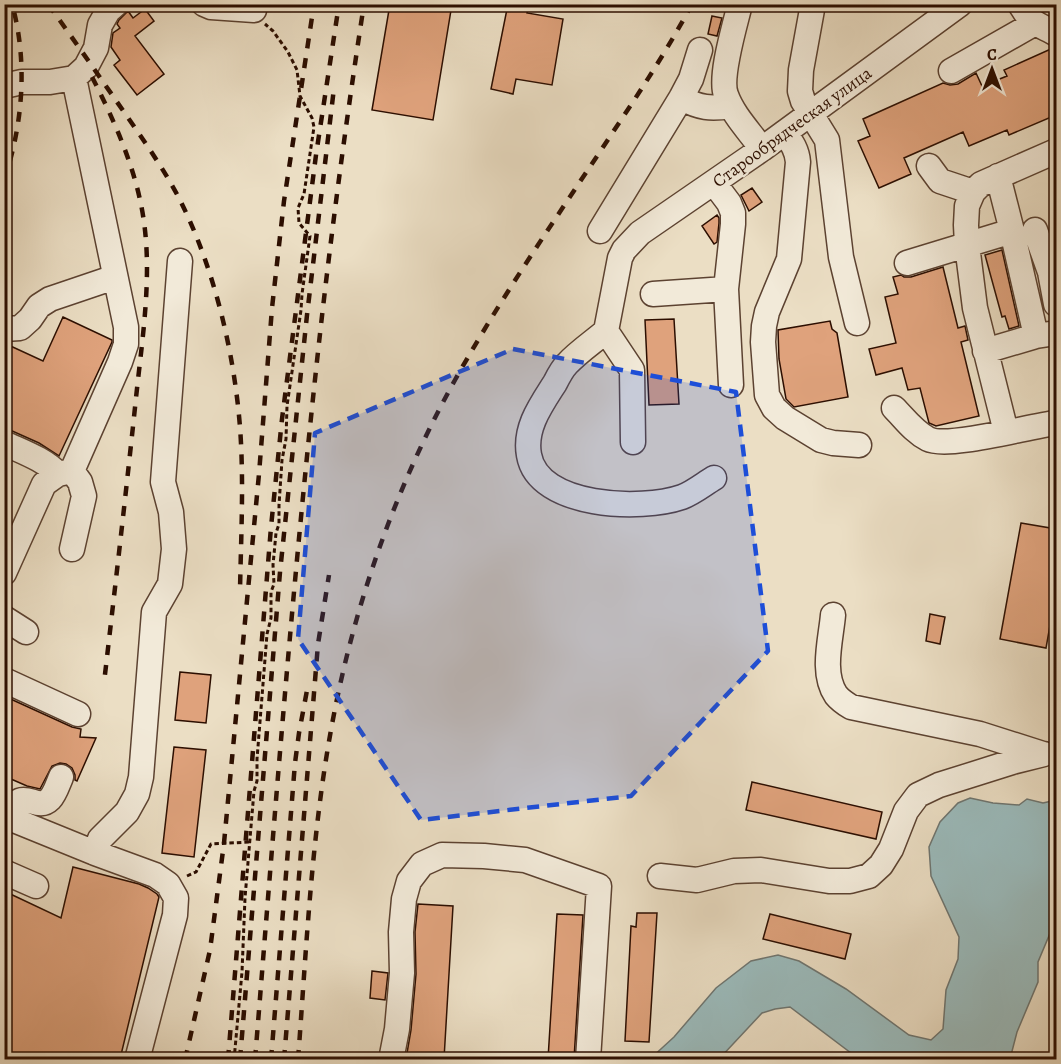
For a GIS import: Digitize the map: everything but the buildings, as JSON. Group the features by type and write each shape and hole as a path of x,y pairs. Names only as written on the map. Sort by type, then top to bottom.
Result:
{"street":[{"path":"4,86 22,82 50,82 74,78 87,67 96,48 100,25 108,11 116,4"},
{"path":"204,4 211,7 252,10"},
{"path":"740,4 724,78 724,93 762,149"},
{"path":"813,4 800,91 803,101 827,140 841,257 857,323"},
{"name":"Старообрядческая улица","path":"606,331 620,258 624,250 640,233 785,133 960,4"},
{"path":"1020,4 1035,23 1056,34"},
{"path":"951,71 1035,23"},
{"path":"600,231 692,79 700,50"},
{"path":"4,573 45,484 65,473 120,362 126,344 126,327 74,78"},
{"path":"681,98 696,106 713,109 731,106"},
{"path":"785,133 795,146 798,162 789,259 767,312 764,326 767,394 774,408 785,418 821,440 859,445"},
{"path":"1006,432 975,308 967,245 967,206 973,192 981,184 1056,151"},
{"path":"929,166 940,181 973,192"},
{"path":"998,176 1024,230 1050,272 1056,304"},
{"path":"714,183 729,203 733,213 726,290 731,385"},
{"path":"907,263 1024,230"},
{"path":"985,351 1046,334 1024,230"},
{"path":"95,853 100,839 128,812 141,777 154,612 170,584 174,549 171,513 163,482 180,261"},
{"path":"4,329 21,328 39,306 50,299 115,277"},
{"path":"653,294 726,290"},
{"path":"633,442 632,370 606,331 566,364 535,416 529,434 528,454 533,471 545,483 563,492 584,499 609,503 651,503 683,497 714,478"},
{"path":"894,408 916,431 930,440 949,443 1056,423"},
{"path":"4,443 80,482 84,496 72,549"},
{"path":"833,615 828,663 830,683 838,698 851,707 980,734 1050,756"},
{"path":"4,618 26,632"},
{"path":"4,680 78,714"},
{"path":"660,876 697,880 734,871 761,870 829,881 850,881 869,876 881,865 891,849 906,811 918,795 939,785 1012,762 1050,756"},
{"path":"61,777 48,801 41,803 17,801 6,816 155,875 168,884 176,898 175,915 137,1059"},
{"path":"391,1059 397,1029 402,973 401,932 404,900 409,881 422,864 442,855 525,860 599,885 588,1059"},
{"path":"4,872 36,886"}],"path":[{"path":"234,1059 242,972 245,898 257,781 256,759 267,634 271,618 270,602 274,584 276,533 279,524 282,460 309,236 299,223 298,208 304,194 314,127 312,118 300,96 297,70 288,52 273,31 252,10"},
{"path":"168,884 196,872 211,844 251,842"}],"highlighted area":[{"path":"513,349 736,392 768,651 631,796 421,820 298,639 315,433"}],"water":[{"path":"970,798 1019,805 1027,799 1043,803 1052,801 1056,815 1056,919 1038,962 1038,982 1017,1032 1010,1059 859,1059 790,1007 762,1013 719,1059 650,1059 674,1037 716,988 751,961 778,955 799,961 846,989 909,1035 931,1040 943,1029 946,990 958,959 959,937 931,876 929,847 940,822 958,803"}],"railway":[{"path":"4,180 16,137 21,93 20,48 12,4"},
{"path":"48,4 167,177 180,200 203,253 227,340 237,398 242,488 240,591"},
{"path":"185,1060 210,950 224,843 259,474 272,308 284,201 314,4"},
{"path":"228,1060 271,527 282,419 316,155 339,4"},
{"path":"255,1060 312,409 336,199 364,4"},
{"path":"298,1060 311,881 328,748 345,662 383,538 416,457 473,348 644,85 692,4"},
{"path":"92,77 117,129 131,166 141,203 147,266 143,332 104,683"},
{"path":"240,1060 280,572 334,88"},
{"path":"284,1060 318,644 329,575"},
{"path":"271,1060 295,763 308,685"}]}
